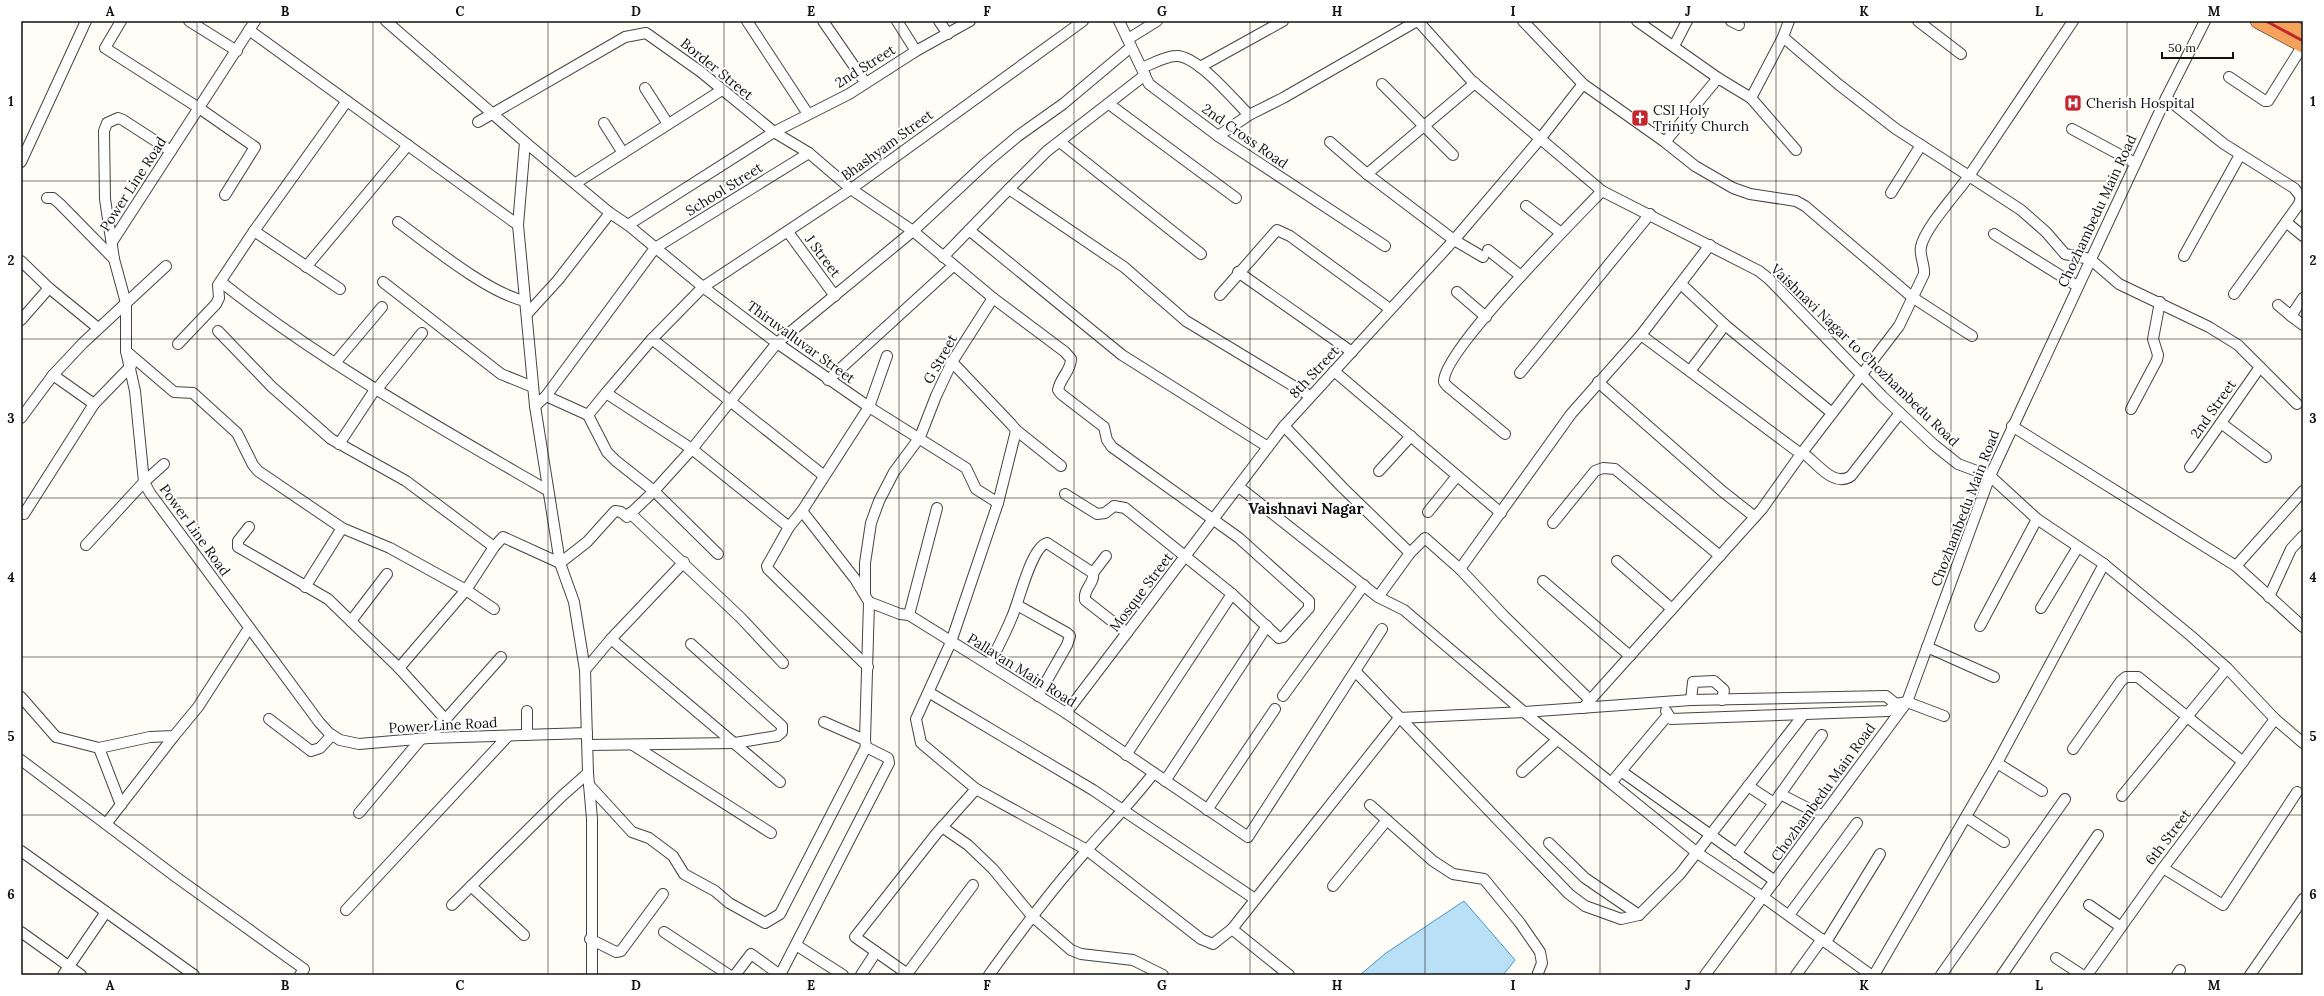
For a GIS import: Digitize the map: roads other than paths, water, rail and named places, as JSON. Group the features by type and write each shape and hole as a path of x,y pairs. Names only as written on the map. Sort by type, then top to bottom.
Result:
{"highway":[{"path":"2258,21 2302,37"},
{"path":"2281,21 2302,37"}],"street":[{"path":"21,162 86,21"},
{"path":"121,21 105,48 199,108 255,147 224,195"},
{"path":"189,21 237,51"},
{"name":"Power Line Road","path":"255,21 112,242 114,259 126,303 126,351 131,366 144,482 150,493 319,722 332,735 340,740 359,744 425,739 587,733"},
{"name":"Thiruvalluvar Street","path":"386,21 525,142 576,183 610,213 628,225 703,287 828,380 869,407 920,437 966,468 976,489 998,503"},
{"path":"747,21 808,114"},
{"path":"823,21 865,82"},
{"path":"897,21 916,51"},
{"path":"939,21 948,34"},
{"name":"2nd Street","path":"628,225 774,132 849,94 865,82 916,51 970,21"},
{"name":"Bhashyam Street","path":"588,415 652,339 703,287 851,189 1083,21"},
{"name":"2nd Cross Road","path":"1119,21 1149,84 1218,136 1385,246"},
{"path":"560,563 587,542 615,511 621,512 627,517 654,491 732,402 777,343 913,231 987,162 1018,136 1064,104 1129,43 1157,21"},
{"path":"1200,67 1283,21"},
{"path":"1218,136 1249,115 1283,98 1417,21"},
{"name":"Vaishnavi Nagar to Chozhambedu Road","path":"1417,21 1475,83 1602,191 1650,214 1759,271 1769,279 1933,444 1958,464 1990,476"},
{"path":"1523,21 1583,84 1665,142 1695,166 1733,188 1750,194 1796,201 1804,206 1912,297 1972,336"},
{"path":"1637,21 1718,78 1751,98 1796,150"},
{"path":"1674,46 1687,21"},
{"path":"1751,98 1790,21"},
{"path":"1918,21 1961,54"},
{"path":"1583,708 1755,517 1805,456 1832,413 1900,326 1912,297 1924,274 1925,268 1920,248 1927,232 1969,176 2073,21"},
{"name":"Chozhambedu Main Road","path":"1704,975 1764,897 1907,702 1990,476 2077,286 2166,98 2205,21"},
{"path":"249,30 518,225"},
{"name":"Border Street","path":"478,122 625,37 646,33 701,72 774,132 809,153 851,189 913,231 993,298 1044,335 1071,359 1071,367 1059,383 1058,390 1104,427 1107,440 1112,446 1214,520"},
{"path":"1783,37 1838,84 1896,129 2021,210 2046,232 2065,254 2090,259 2119,284 2160,302 2209,327 2238,345 2297,404"},
{"path":"2229,77 2265,101 2268,101 2302,37"},
{"path":"943,257 1009,189 1060,142 1109,104 1143,72 1178,56 1200,67 1249,115"},
{"path":"1665,142 1718,78"},
{"path":"1367,174 1475,83"},
{"path":"1382,84 1423,127 1453,155"},
{"name":"8th Street","path":"1239,487 1284,426 1454,240 1540,138 1583,84"},
{"path":"645,88 668,124"},
{"path":"576,183 722,90"},
{"path":"2166,98 2240,155 2298,191 2301,198 2299,204 2234,294"},
{"path":"178,344 218,301 218,285 254,231 347,101"},
{"path":"1109,104 1236,198"},
{"path":"112,242 105,199 104,131 107,124 118,118 123,120 171,151"},
{"path":"604,123 623,153"},
{"path":"2072,129 2135,164"},
{"path":"525,142 518,225 535,406 547,490 560,563 574,602 585,670 588,773 592,819 590,939 592,975"},
{"path":"1060,142 1201,254"},
{"path":"1330,142 1367,174 1454,240 1486,254 1521,276"},
{"path":"306,266 408,145"},
{"path":"1891,193 1921,145"},
{"name":"School Street","path":"655,248 809,153"},
{"path":"2184,256 2240,155"},
{"path":"1009,189 1124,267 1186,321 1310,396"},
{"path":"1505,434 1444,382 1445,373 1463,344 1521,276 1602,191"},
{"path":"47,198 53,198 60,204 114,259"},
{"path":"1526,206 1561,233"},
{"path":"527,314 574,260 610,213"},
{"path":"1520,373 1650,214"},
{"path":"398,222 461,268 511,298 525,301"},
{"path":"2286,222 2303,236"},
{"path":"969,230 1122,355 1268,447"},
{"path":"1220,295 1238,272 1274,232 1281,230 1390,309"},
{"path":"254,231 340,290"},
{"name":"J Street","path":"788,232 835,296"},
{"path":"1994,234 2077,286"},
{"path":"1460,569 1571,414 1641,335 1710,245"},
{"path":"535,406 546,396 655,248"},
{"path":"21,261 49,288 98,328"},
{"path":"21,418 53,375 98,328 166,266"},
{"path":"828,380 953,266"},
{"path":"1238,272 1352,352"},
{"path":"221,282 255,309 335,363 547,490"},
{"path":"383,282 501,374 533,387"},
{"path":"1681,284 1725,325 1832,413"},
{"path":"21,320 49,288"},
{"path":"1457,292 1486,317"},
{"name":"G Street","path":"866,743 868,667 865,563 871,523 879,501 894,472 920,437 952,362 993,298"},
{"path":"2291,316 2303,298"},
{"path":"2131,408 2157,360 2158,355 2153,339 2160,302"},
{"path":"2278,305 2303,325"},
{"path":"335,363 382,307"},
{"path":"1690,371 1725,325"},
{"path":"218,331 272,387 339,444 406,482 494,547"},
{"path":"339,444 376,388 422,333"},
{"path":"1641,335 1836,480 1846,480 1851,476 1900,412"},
{"path":"652,339 824,476"},
{"path":"126,351 174,392 193,393 237,433 253,465 258,471 342,528 390,548 466,590 494,608"},
{"path":"868,667 768,569 767,566 789,527 802,512 869,407 887,356"},
{"path":"952,362 1016,430 1061,466"},
{"path":"24,514 94,404 131,366"},
{"name":"2nd Street","path":"2190,467 2260,367"},
{"path":"1334,371 1501,513"},
{"path":"53,375 94,404"},
{"path":"1598,382 1722,491 1755,517"},
{"path":"606,393 692,449 789,527"},
{"path":"546,396 588,415 607,452 654,491 718,554"},
{"path":"2221,423 2266,457"},
{"path":"1284,426 1343,488 1410,553"},
{"path":"2012,426 2236,566 2303,627"},
{"path":"1016,430 998,503 951,642 930,693 916,719 921,743 976,789 1087,850 1201,940 1213,944 1232,929 1399,718 1524,712 1691,700 1886,696 1896,704"},
{"path":"1379,471 1411,436"},
{"path":"86,545 144,482 164,464"},
{"path":"1554,524 1595,471 1603,468 1615,469 1720,556"},
{"path":"1428,512 1457,476"},
{"path":"1990,476 2037,519 2104,564 2191,636 2227,668 2275,718 2303,743"},
{"path":"1239,487 1378,597 1404,610 1557,740 1696,852 1764,897 1872,975 1997,763 2104,564"},
{"name":"Mosque Street","path":"1066,713 1239,487"},
{"path":"2236,566 2303,492"},
{"path":"1065,494 1097,514 1105,514 1114,506 1125,508 1232,594 1276,636 1283,637 1309,608 1309,601 1239,538 1214,520"},
{"path":"909,615 937,508"},
{"path":"802,512 867,597"},
{"path":"630,513 684,562 741,618 783,663"},
{"path":"1980,626 2037,519"},
{"path":"249,528 238,541 238,547 328,599 399,668 446,720"},
{"path":"305,587 342,528"},
{"path":"2269,597 2290,549 2303,536"},
{"path":"399,668 466,590 494,547 503,537 560,563"},
{"path":"1378,597 1410,553 1423,539 1428,538 1460,569 1502,615 1590,700"},
{"path":"989,665 1017,605 1028,572 1044,544 1051,544 1092,573"},
{"path":"2041,608 2078,547"},
{"path":"1106,556 1092,573 1092,580 1084,595 1085,600 1127,634"},
{"path":"1617,561 1672,609"},
{"path":"585,670 611,639 684,562"},
{"path":"351,621 387,574"},
{"path":"1543,581 1630,656"},
{"path":"1283,696 1364,585"},
{"path":"1126,755 1232,594"},
{"name":"Pallavan Main Road","path":"867,597 900,614 909,615 1066,713 1248,838 1356,672"},
{"path":"1017,605 1070,636 1067,645 1038,696"},
{"path":"1165,781 1267,626"},
{"path":"106,824 198,707 249,628"},
{"path":"1382,629 1356,672 1569,894 1585,906 1621,919 1639,914 1680,874 1804,714"},
{"path":"611,639 780,782"},
{"path":"588,745 735,743 777,736 782,732 782,726 691,644"},
{"path":"1927,647 1994,677"},
{"path":"359,813 425,739 446,720 501,657"},
{"path":"2122,796 2227,668"},
{"path":"2073,749 2121,681 2126,678 2138,677 2243,762"},
{"path":"1691,700 1692,682 1714,681 1724,690 1722,700"},
{"path":"930,693 1093,790 1255,899"},
{"path":"21,697 56,738 99,748 150,737 174,736"},
{"path":"1830,697 1833,714"},
{"path":"1669,702 1667,705 1668,715 1672,719 1888,711 1896,704 1907,702 1944,716"},
{"path":"1207,810 1274,708"},
{"path":"527,711 528,735"},
{"path":"1611,783 1668,715"},
{"name":"6th Street","path":"2087,975 2163,868 2275,718"},
{"path":"269,719 312,750 320,748 332,735"},
{"path":"735,975 751,954 780,975 889,763 888,758 866,743 824,722"},
{"path":"1736,854 1822,735"},
{"path":"346,910 508,736"},
{"path":"1522,772 1557,740"},
{"path":"589,784 632,832 649,838 673,856 684,874 715,891 729,903 765,923 780,914 866,743"},
{"path":"633,745 771,833"},
{"path":"99,748 121,805"},
{"path":"21,760 304,969 300,975"},
{"path":"1997,763 2042,791"},
{"path":"1621,771 1775,881"},
{"path":"452,904 588,773"},
{"path":"989,975 1032,916 1087,850 1124,811 1153,774"},
{"path":"1748,786 1777,799 1823,816"},
{"path":"973,885 908,974 854,937 942,826 976,789"},
{"path":"2163,868 2223,905 2296,792"},
{"path":"1941,975 2065,799"},
{"path":"1370,805 1433,861 1453,874 1484,879 1520,923 1540,952 1542,963 1539,974"},
{"path":"1966,817 2004,842"},
{"path":"1333,886 1386,820"},
{"path":"1788,915 1857,823"},
{"path":"942,826 968,845 993,870 1032,916 1060,942 1081,954 1133,960 1163,975"},
{"path":"2002,975 2098,835"},
{"path":"1549,843 1585,878 1639,914"},
{"path":"21,851 194,975"},
{"path":"1796,975 1824,940 1880,854"},
{"path":"471,886 524,935"},
{"path":"590,939 616,952 621,951 663,894"},
{"path":"2250,975 2303,899"},
{"path":"2089,905 2121,927"},
{"path":"63,975 106,912"},
{"path":"1232,929 1289,975"},
{"path":"21,932 82,975"},
{"path":"664,932 730,975"},
{"path":"796,945 843,975"},
{"path":"861,975 876,952"},
{"path":"2056,958 2082,975"}],"water":[{"path":"1464,901 1515,960 1503,975 1360,975 1386,953"}],"railway":[{"path":"2266,21 2303,41"}],"place":[{"name":"Cherish Hospital","path":"2073,103"},
{"name":"CSI Holy Trinity Church","path":"1640,118"}],"district":[{"name":"Vaishnavi Nagar","path":"1306,508"}]}
